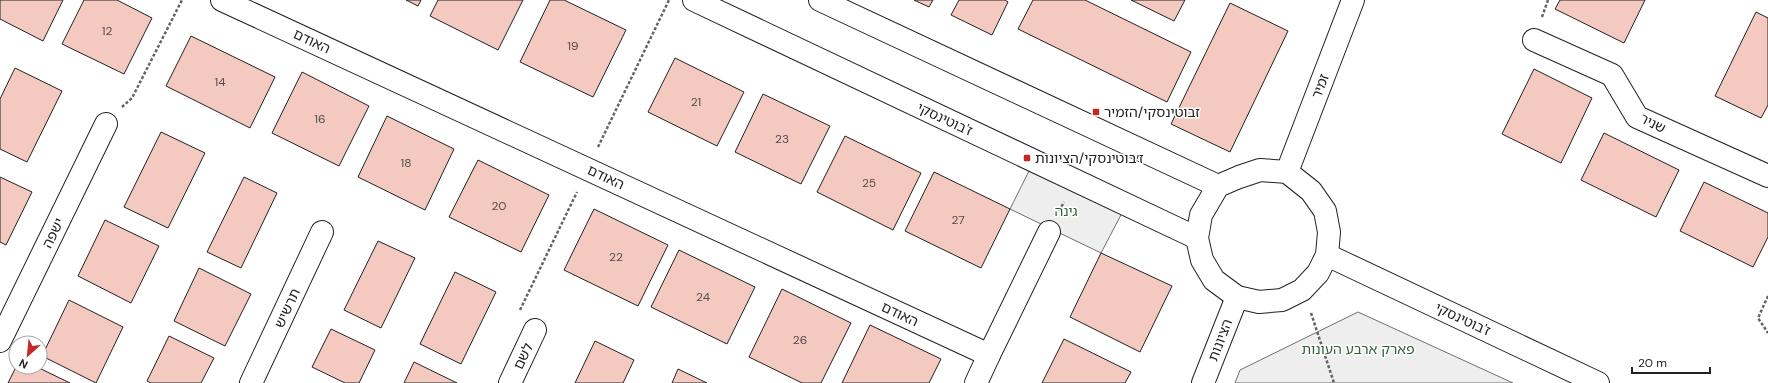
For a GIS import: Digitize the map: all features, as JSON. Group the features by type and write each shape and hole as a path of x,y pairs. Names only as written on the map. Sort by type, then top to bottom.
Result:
{"street":[{"name":"האודם","path":"222,0 989,355"},
{"name":"ז'בוטינסקי","path":"694,0 1197,238"},
{"path":"820,0 1218,186"},
{"name":"זמיר","path":"1288,172 1353,0"},
{"name":"שניר","path":"1534,40 1612,75 1637,117 1768,176"},
{"name":"ישפה","path":"0,341 106,124"},
{"path":"1260,170 1288,172 1311,191 1325,211 1329,232 1327,255 1318,273 1302,290 1282,300 1259,302 1237,297 1214,280 1202,260 1197,238 1201,215 1218,186 1239,176 1260,170"},
{"name":"תרשיש","path":"251,383 322,232"},
{"path":"976,383 1049,232"},
{"name":"ז'בוטינסקי","path":"1327,255 1598,383"},
{"name":"הציונות","path":"1203,383 1237,297"},
{"name":"לשם","path":"510,383 535,330"}],"path":[{"path":"106,124 132,98 182,0"},
{"path":"535,330 515,320 669,0"},
{"path":"1049,232 1075,180"},
{"path":"1302,290 1318,332 1334,383"},
{"path":"1768,296 1758,318 1768,333"}],"green space":[{"name":"גינה","path":"1030,169 1122,213 1101,253 1010,209"},
{"name":"פארק ארבע העונות","path":"1358,312 1513,383 1235,383 1240,370"}],"building":[{"path":"0,0 63,0 43,41 0,19"},
{"path":"84,0 117,0 152,18 124,74 62,44"},
{"path":"406,0 421,0 418,6"},
{"path":"438,0 523,0 498,50 430,16"},
{"path":"550,0 564,0 626,30 593,97 520,62"},
{"path":"914,0 933,0 929,7"},
{"path":"959,0 1005,0 1008,2 992,35 951,15"},
{"path":"1033,0 1085,0 1191,52 1167,102 1018,29"},
{"path":"1131,0 1185,0 1174,21"},
{"path":"1560,0 1645,0 1624,43 1555,9"},
{"path":"1230,3 1288,31 1230,152 1171,124"},
{"path":"1756,12 1768,18 1768,105 1761,118 1715,96"},
{"path":"191,36 275,77 250,128 166,86"},
{"path":"675,58 744,92 717,146 648,112"},
{"path":"15,68 62,91 27,162 0,149 0,99"},
{"path":"1534,69 1592,98 1561,163 1502,134"},
{"path":"302,72 369,106 339,166 272,133"},
{"path":"763,94 830,126 801,184 735,152"},
{"path":"387,116 454,149 425,210 358,177"},
{"path":"161,132 205,153 168,228 124,207"},
{"path":"1604,133 1679,170 1656,217 1581,180"},
{"path":"845,136 921,173 893,230 817,192"},
{"path":"478,160 549,195 521,252 449,217"},
{"path":"934,172 1010,209 981,268 905,231"},
{"path":"0,177 32,192 6,245 0,242"},
{"path":"244,177 277,193 241,268 207,252"},
{"path":"1704,182 1768,213 1768,237 1753,267 1680,231"},
{"path":"594,209 668,245 638,306 564,270"},
{"path":"105,220 159,246 131,303 78,276"},
{"path":"378,241 415,258 381,328 344,310"},
{"path":"679,250 755,287 727,344 651,307"},
{"path":"1101,253 1172,286 1140,352 1070,317"},
{"path":"199,268 251,294 225,346 174,321"},
{"path":"455,272 496,292 461,364 420,344"},
{"path":"782,289 851,323 821,383 802,383 749,357"},
{"path":"69,300 123,327 96,383 48,359 48,344"},
{"path":"870,325 941,359 929,383 842,383"},
{"path":"331,329 375,350 359,383 345,383 312,367"},
{"path":"169,336 214,358 201,383 151,383 147,381"},
{"path":"1064,339 1131,372 1125,383 1042,383"},
{"path":"595,341 634,360 623,383 575,383"},
{"path":"414,362 457,383 404,383"},
{"path":"678,369 707,383 672,383"},
{"path":"48,372 70,383 8,383 12,375 48,375"}],"place":[{"name":"זבוטינסקי/הזמיר","path":"1096,112"},
{"name":"ז׳בוטינסקי/הציונות","path":"1027,158"}]}
